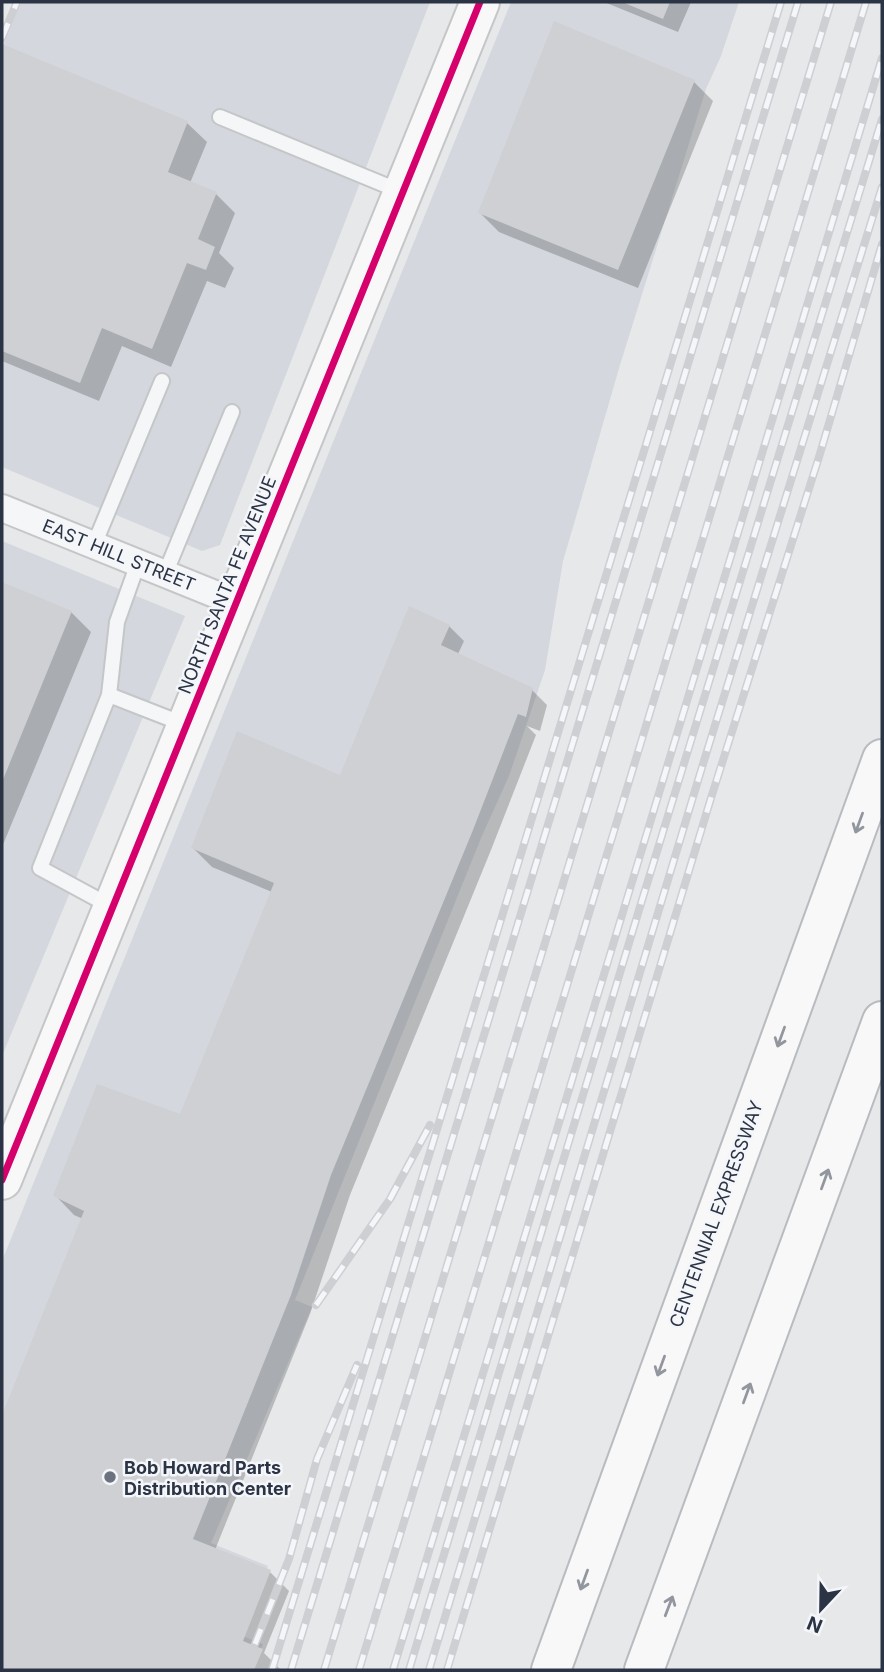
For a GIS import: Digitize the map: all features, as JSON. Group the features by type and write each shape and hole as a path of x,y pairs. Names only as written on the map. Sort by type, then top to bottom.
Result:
{"main road":[{"name":"NORTH SANTA FE AVENUE","path":"2,1180 480,2"},
{"name":"CENTENNIAL EXPRESSWAY","path":"551,1670 882,759"},
{"path":"644,1670 882,1021"}],"street":[{"name":"EAST HILL STREET","path":"2,508 237,603"}],"lane":[{"path":"220,117 403,192"},
{"path":"94,545 162,381"},
{"path":"165,574 232,412"},
{"path":"113,907 40,868 108,695 117,622 138,563"},
{"path":"108,695 187,725"}],"shaded area":[{"path":"21,2 430,2 220,545 202,551 2,467 2,48"},
{"path":"511,2 739,2 721,56 706,89 620,365 563,561 545,670 509,776 481,838 295,1300 312,1307 211,1543 268,1566 240,1635 263,1644 253,1670 2,1670 2,1261"},
{"path":"2,541 185,616 2,1056"}],"building":[{"path":"622,2 670,2 663,19"},
{"path":"554,21 695,80 618,270 478,213"},
{"path":"2,44 188,121 168,172 217,192 198,239 215,247 206,270 187,263 152,349 102,328 80,383 2,351"},
{"path":"2,582 72,611 2,782"},
{"path":"409,606 450,625 441,645 533,688 526,717 518,714 331,1175 291,1295 193,1539 271,1570 243,1641 263,1649 254,1670 2,1670 2,1415 84,1211 53,1196 97,1084 180,1114 274,883 191,848 237,731 340,775"}],"railway":[{"path":"2,38 17,2"},
{"path":"272,1670 781,2"},
{"path":"291,1670 798,2"},
{"path":"324,1670 831,2"},
{"path":"359,1670 866,2"},
{"path":"393,1670 882,58"},
{"path":"409,1670 882,119"},
{"path":"429,1670 703,764 882,187"},
{"path":"447,1670 882,244"},
{"path":"316,1305 390,1199 430,1125"},
{"path":"255,1644 289,1559 317,1459 357,1365"}],"cycle path":[{"path":"2,1180 480,2"}],"place":[{"name":"Bob Howard Parts Distribution Center","path":"110,1477"}]}
